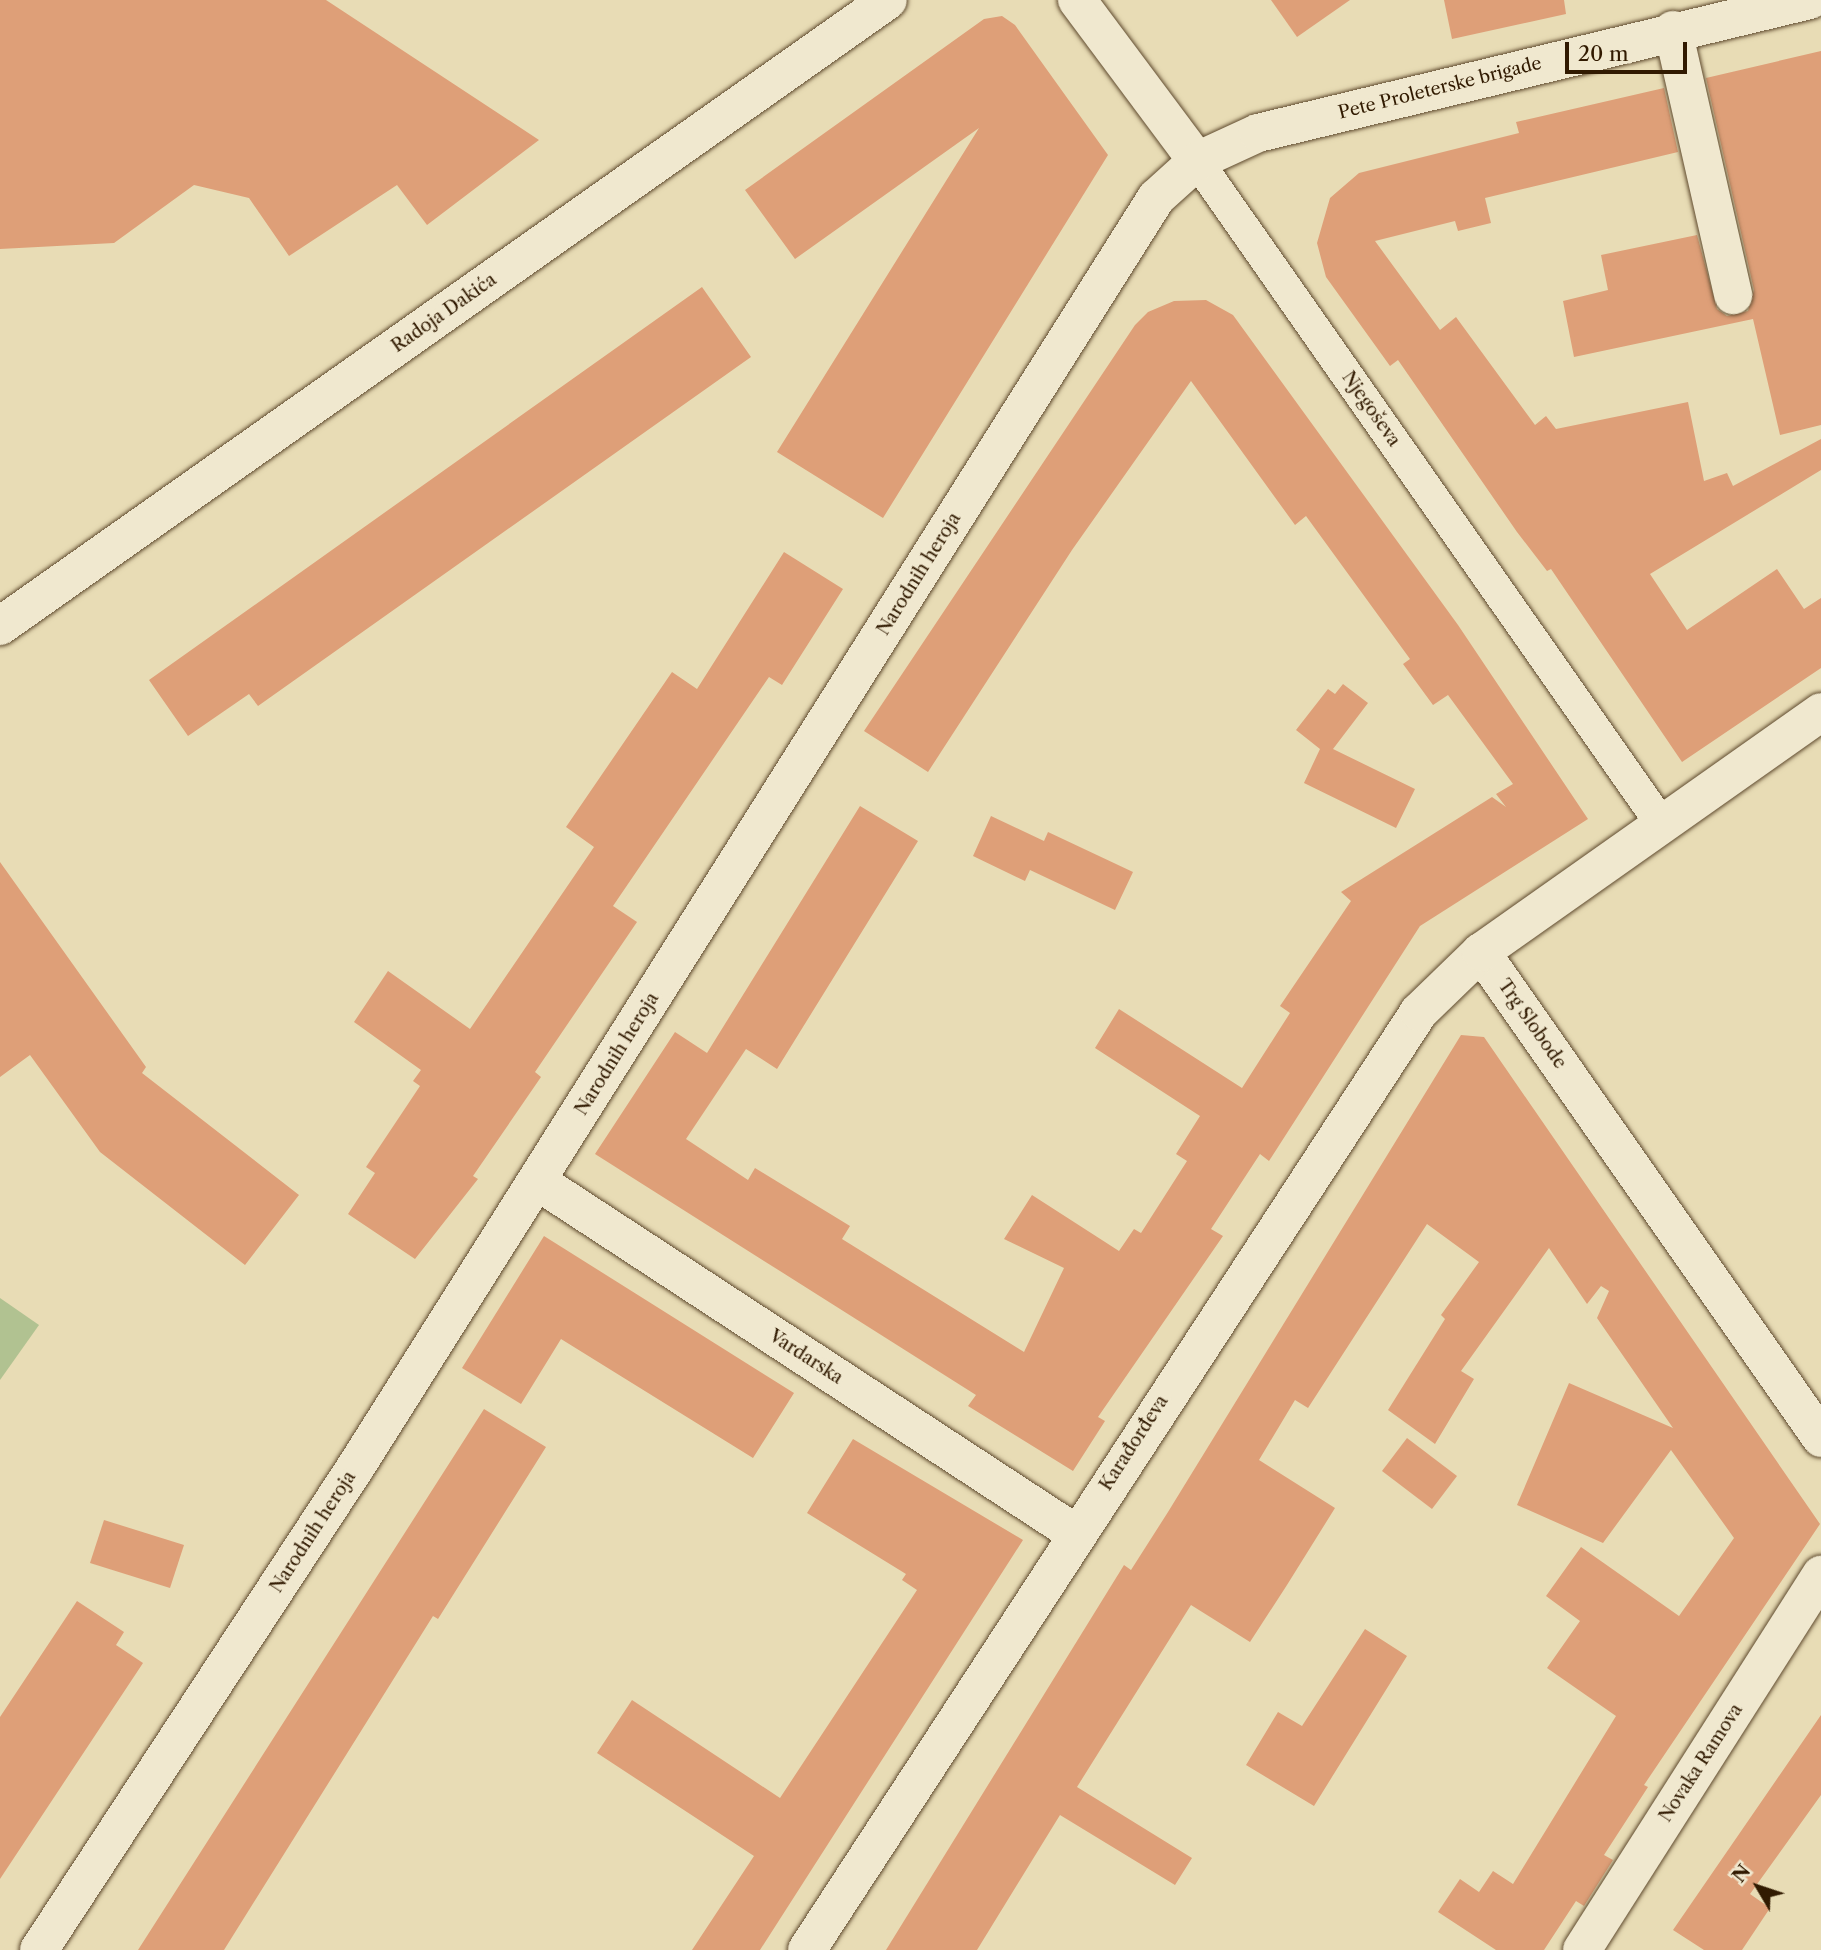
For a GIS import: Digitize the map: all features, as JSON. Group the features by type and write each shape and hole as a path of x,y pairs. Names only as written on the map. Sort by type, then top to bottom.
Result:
{"street":[{"name":"Radoja Dakića","path":"0,626 888,0"},
{"name":"Njegoševa","path":"1077,0 1197,161 1660,822"},
{"name":"Pete Proleterske brigade","path":"1197,161 1258,133 1673,30 1759,6 1810,0"},
{"path":"1673,30 1733,295"},
{"name":"Narodnih heroja","path":"39,1950 537,1181 1156,198 1197,161"},
{"path":"1481,952 1660,822 1821,712"},
{"name":"Trg Slobode","path":"1481,952 1821,1438"},
{"name":"Karađorđeva","path":"807,1950 1075,1533 1419,1012 1481,952"},
{"name":"Vardarska","path":"537,1181 1075,1533"},
{"name":"Novaka Ramova","path":"1582,1950 1821,1575"}],"green space":[{"path":"0,1298 39,1325 0,1380"}],"building":[{"path":"0,0 326,0 539,140 427,225 397,185 289,256 249,198 194,185 114,243 0,249"},
{"path":"1271,0 1350,0 1297,37"},
{"path":"1444,0 1564,0 1566,14 1452,39"},
{"path":"1002,16 1015,25 1108,155 883,518 777,452 979,128 795,259 745,190 984,19"},
{"path":"1821,51 1821,425 1780,435 1753,319 1574,357 1563,301 1608,290 1601,255 1697,235 1717,309 1727,316 1748,311 1754,290 1706,78"},
{"path":"1664,88 1678,152 1485,198 1491,223 1458,231 1455,221 1375,241 1440,330 1456,317 1535,425 1546,416 1556,429 1688,402 1704,481 1727,473 1733,486 1821,439 1821,470 1650,574 1687,630 1777,569 1804,609 1821,598 1821,668 1682,762 1551,569 1547,571 1517,532 1398,360 1390,366 1326,277 1317,243 1330,198 1359,173 1519,133 1516,122"},
{"path":"702,287 751,357 258,706 249,694 188,736 149,680"},
{"path":"1206,300 1233,315 1458,625 1588,819 1420,926 1269,1161 1260,1154 1211,1229 1223,1236 1098,1417 1105,1421 1073,1471 968,1406 976,1395 595,1154 675,1032 707,1053 860,806 918,841 777,1069 746,1049 686,1139 748,1180 755,1168 850,1226 842,1239 1024,1352 1064,1268 1004,1239 1032,1195 1119,1251 1134,1229 1141,1233 1187,1161 1176,1154 1200,1116 1095,1048 1119,1009 1242,1088 1290,1013 1280,1006 1351,901 1341,892 1492,797 1506,807 1496,794 1513,784 1448,695 1433,705 1403,664 1410,659 1306,516 1295,525 1191,381 1072,550 928,772 864,731 1135,325 1148,312 1174,301"},
{"path":"784,552 843,589 782,685 769,677 613,906 637,922 535,1072 541,1077 473,1176 478,1179 415,1259 348,1214 375,1173 366,1167 420,1086 413,1081 421,1070 354,1022 388,971 470,1029 594,847 566,827 672,672 697,689"},
{"path":"1343,684 1368,703 1333,749 1415,789 1396,828 1304,783 1320,749 1296,730 1328,689 1335,694"},
{"path":"991,816 1044,841 1048,832 1133,872 1115,910 1030,870 1025,881 973,856"},
{"path":"0,862 146,1067 142,1073 299,1195 245,1265 100,1152 30,1055 0,1077"},
{"path":"1461,1035 1484,1037 1820,1524 1644,1785 1648,1787 1604,1855 1613,1860 1584,1906 1576,1901 1544,1950 1496,1950 1438,1912 1460,1879 1479,1892 1493,1871 1513,1884 1616,1716 1547,1668 1580,1621 1546,1596 1581,1547 1679,1616 1734,1538 1671,1450 1603,1543 1517,1505 1569,1383 1673,1428 1597,1318 1609,1291 1601,1286 1587,1304 1549,1248 1461,1371 1474,1379 1435,1444 1388,1410 1445,1319 1441,1315 1479,1262 1427,1224 1308,1408 1295,1400 1259,1460 1335,1508 1250,1642 1191,1605 1077,1787 1192,1858 1175,1885 1060,1815 977,1950 886,1950 1124,1565 1131,1570 1168,1512"},
{"path":"544,1236 794,1393 753,1458 561,1339 521,1404 462,1368"},
{"path":"484,1409 546,1447 438,1619 433,1616 224,1950 138,1950"},
{"path":"1407,1438 1457,1476 1432,1509 1382,1471"},
{"path":"853,1439 1023,1540 760,1950 692,1950 754,1856 597,1753 632,1700 780,1798 917,1590 902,1580 906,1574 807,1513"},
{"path":"104,1520 184,1545 170,1588 90,1563"},
{"path":"77,1601 124,1632 116,1645 143,1663 0,1879 0,1717"},
{"path":"1365,1629 1407,1656 1314,1806 1246,1765 1278,1712 1302,1726"},
{"path":"1821,1715 1821,1795 1750,1894 1770,1908 1742,1950 1704,1950 1673,1930"}]}
